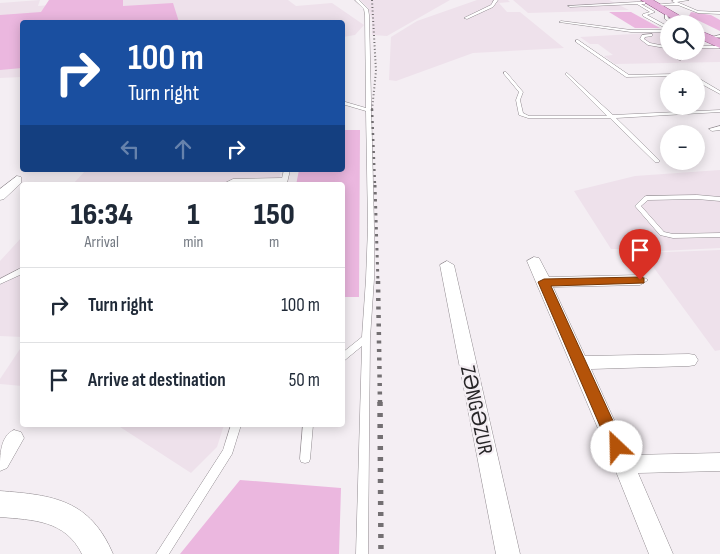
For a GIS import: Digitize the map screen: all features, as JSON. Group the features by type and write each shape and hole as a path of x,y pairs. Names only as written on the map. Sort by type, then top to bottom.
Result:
{"main road":[{"path":"644,2 666,15"},
{"path":"644,2 671,15"},
{"path":"705,33 719,41"},
{"path":"705,36 719,41"}],"street":[{"path":"0,196 17,180"},
{"path":"534,261 624,464 661,554"},
{"name":"ZƏNGƏZUR","path":"446,265 508,554"},
{"path":"544,282 640,280"},
{"path":"578,363 690,360"},
{"path":"0,462 14,438"},
{"path":"624,464 720,462"},
{"path":"0,504 44,509 65,514 86,531 98,554"}],"lane":[{"path":"357,0 366,9 369,61 367,110 370,235 362,554"},
{"path":"466,18 493,5 496,0"},
{"path":"678,4 674,2 688,0"},
{"path":"644,2 653,12 644,15 660,25"},
{"path":"570,6 644,2 678,4 698,12 720,13"},
{"path":"561,22 631,31 660,31"},
{"path":"660,34 643,36 642,39 649,44 660,46"},
{"path":"705,45 719,41"},
{"path":"577,42 628,76 660,75"},
{"path":"505,73 521,92 518,105 523,116 610,117 720,111"},
{"path":"567,74 657,161"},
{"path":"705,84 720,93"},
{"path":"345,103 367,110"},
{"path":"712,129 720,128"},
{"path":"720,199 697,197 646,198 638,206 662,234 673,236 720,235"},
{"path":"0,282 20,272"},
{"path":"345,356 366,338"},
{"path":"162,554 228,451 235,427"},
{"path":"305,459 308,427"}],"shaded area":[{"path":"40,0 38,6 121,0 288,0 296,6 332,3 364,25 355,35 345,37 345,20 20,20 20,77 0,78 0,3"},
{"path":"360,0 450,0 387,36 372,35 372,19 368,8"},
{"path":"477,0 508,0 510,2 499,3 507,12 520,12 564,48 473,53 396,81 389,80 391,37 417,21"},
{"path":"513,0 609,0 629,10 528,13"},
{"path":"660,33 660,60 705,60 705,46 720,50 720,62 615,64 604,56 613,55 598,44 590,44 580,37"},
{"path":"720,170 720,248 641,252 639,249 611,249 574,191 635,176"},
{"path":"84,172 281,172 279,182 75,182"},
{"path":"20,239 20,337 0,336 0,261"},
{"path":"720,250 720,350 715,351 643,253"},
{"path":"20,349 20,386 0,384 0,379"},
{"path":"120,427 223,427 217,447 191,473"}],"building":[{"path":"49,0 123,0 123,6 173,3 178,20 20,20 20,68 0,70 0,15 41,12"},
{"path":"609,12 631,12 660,28 635,28"},
{"path":"691,12 711,15 720,20 720,31 705,24 705,15 690,15"},
{"path":"345,130 360,130 359,297 345,297 345,182 297,182 299,172 345,172"},
{"path":"240,480 341,488 339,554 180,554"}],"railway":[{"path":"372,0 376,71 372,110"},
{"path":"372,110 375,186"},
{"path":"375,185 378,283"},
{"path":"378,281 380,403"},
{"path":"380,402 381,554"}],"route":[{"path":"617,447 578,363 544,282 640,280"}]}
